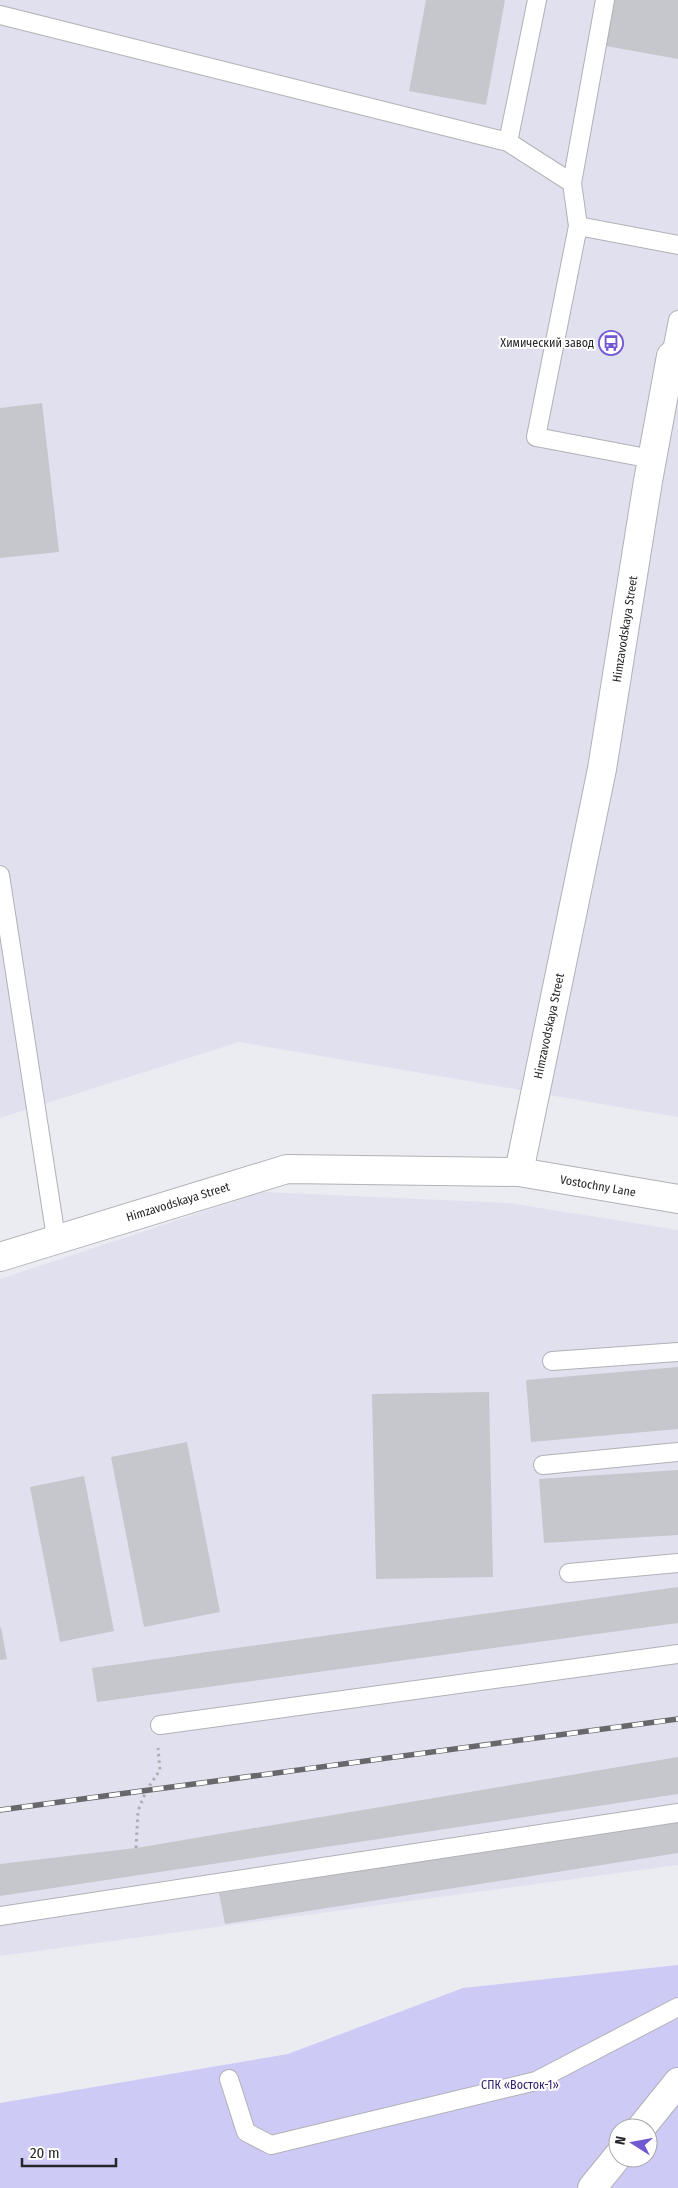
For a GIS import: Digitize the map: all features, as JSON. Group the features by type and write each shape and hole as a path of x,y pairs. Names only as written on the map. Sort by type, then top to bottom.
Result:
{"street":[{"name":"Himzavodskaya Street","path":"0,1257 56,1238 287,1169 519,1172 602,769 652,459 671,356"},
{"name":"Vostochny Lane","path":"519,1172 678,1199"},
{"path":"649,2118 678,2082"},
{"path":"592,2188 608,2168"}],"lane":[{"path":"508,142 537,0"},
{"path":"605,0 572,183 578,226 536,437 652,459"},
{"path":"0,15 508,142 572,183"},
{"path":"578,226 678,245"},
{"path":"671,356 678,320"},
{"path":"0,875 56,1238"},
{"path":"552,1362 678,1352"},
{"path":"543,1465 678,1452"},
{"path":"569,1573 678,1563"},
{"path":"160,1725 678,1654"},
{"path":"0,1916 678,1813"},
{"path":"229,2079 246,2132 270,2145 536,2081 678,2006"}],"path":[{"path":"136,1848 138,1811 146,1791 160,1770 160,1725"}],"shaded area":[{"path":"0,0 678,0 678,1117 239,1042 0,1118"},
{"path":"263,1192 509,1203 678,1230 678,1865 0,1956 0,1279"}],"green space":[{"name":"СПК «Восток-1»","path":"678,1965 678,2188 0,2188 0,2103 288,2054 463,1988"}],"building":[{"path":"426,0 505,0 486,105 409,91"},
{"path":"615,0 678,0 678,59 606,46"},
{"path":"42,403 59,552 0,558 0,408"},
{"path":"678,1367 678,1429 531,1442 526,1380"},
{"path":"489,1392 493,1577 376,1579 372,1394"},
{"path":"187,1442 220,1612 144,1627 111,1457"},
{"path":"678,1470 678,1535 544,1543 539,1479"},
{"path":"84,1476 114,1631 60,1642 30,1487"},
{"path":"678,1587 678,1623 97,1702 92,1668"},
{"path":"0,1628 7,1659 0,1660"},
{"path":"678,1757 678,1794 0,1896 0,1864 136,1848"},
{"path":"678,1821 678,1853 225,1924 219,1893"}],"railway":[{"path":"0,1810 678,1719"}],"place":[{"name":"Химический завод","path":"611,343"}]}
